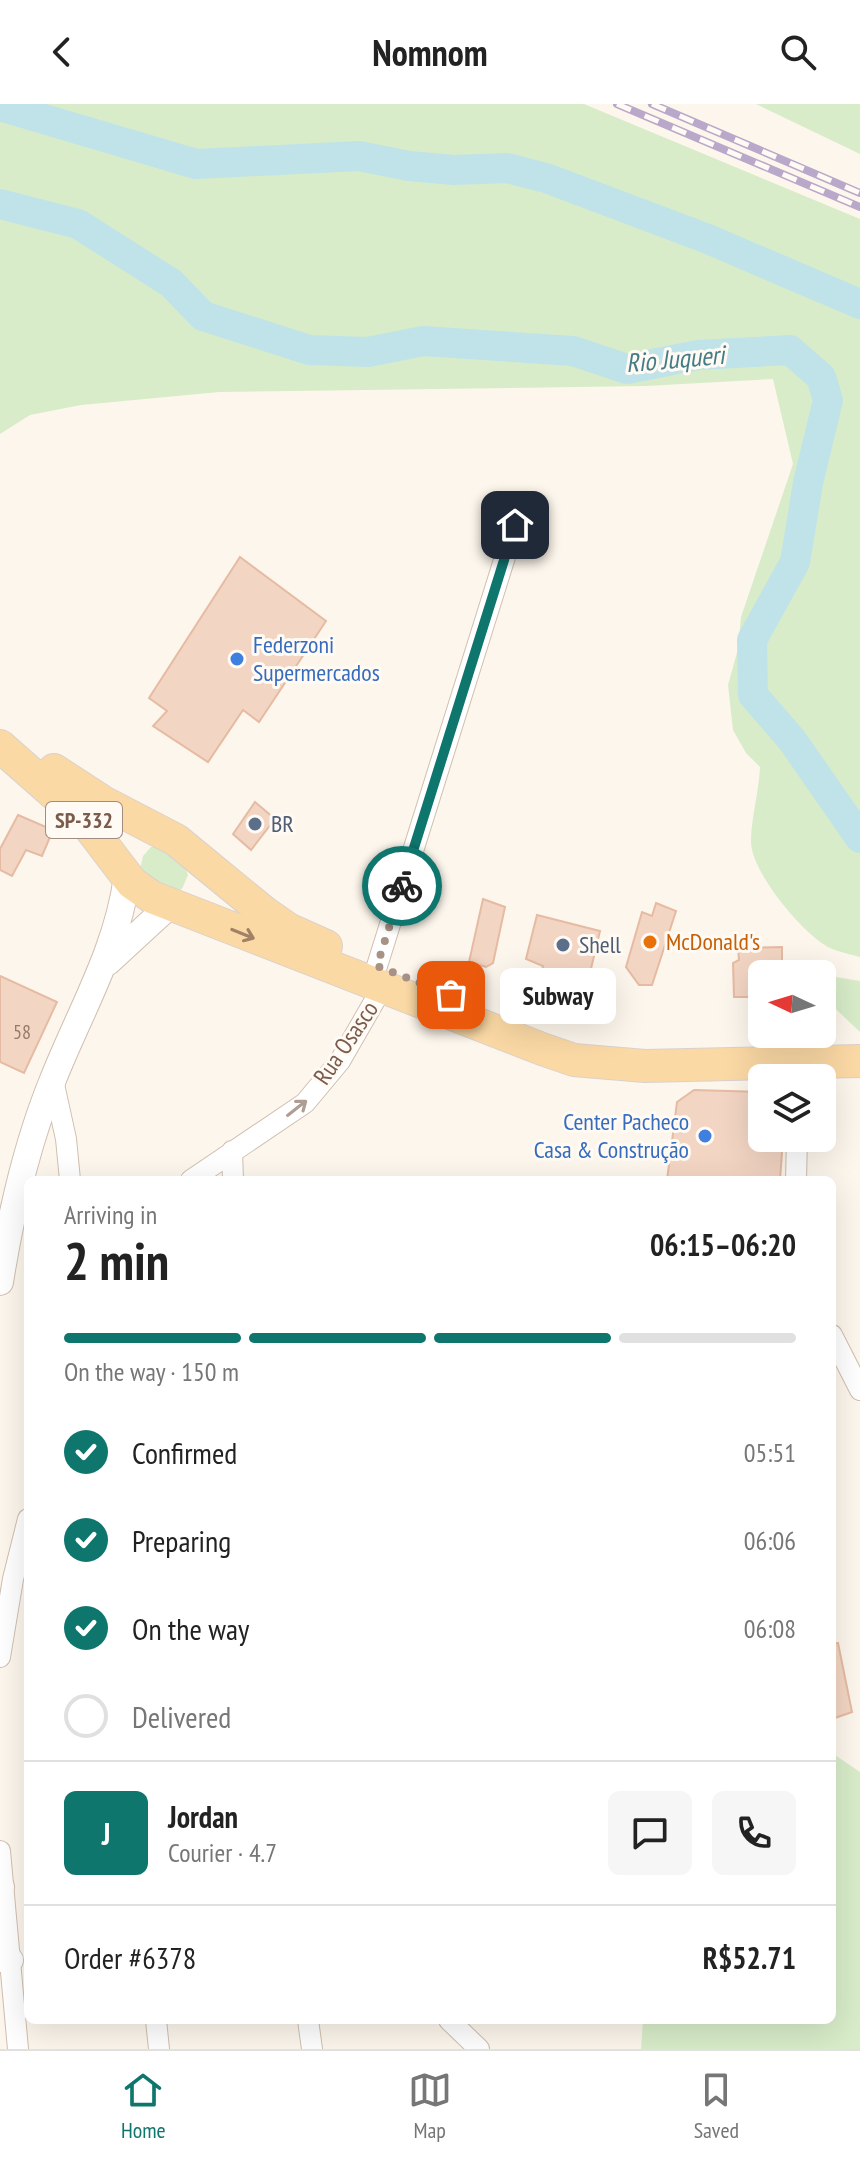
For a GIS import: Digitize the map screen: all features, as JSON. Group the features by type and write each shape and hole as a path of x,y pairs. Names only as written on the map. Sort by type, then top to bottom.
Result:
{"main road":[{"name":"SP-332","path":"0,725 40,760 86,792 194,853 233,890 288,929 379,977 574,1060 748,1069"},
{"name":"SP-332","path":"0,746 102,839 127,877 152,897 379,977 570,1037 610,1043 860,1047"},
{"path":"127,877 129,863 137,847 163,833"},
{"path":"171,904 193,882 194,853"},
{"name":"SP-332","path":"836,1065 860,1061"}],"street":[{"name":"Rua Osasco","path":"197,1176 305,1103 340,1061 379,977 515,525"},
{"path":"0,766 48,788"},
{"path":"0,1282 10,1220 34,1130 102,968 120,918 127,877"},
{"path":"102,968 171,904"},
{"path":"53,1080 69,1173"},
{"path":"34,1130 51,1139 69,1173"},
{"path":"232,1151 233,1176"},
{"path":"796,1176 797,1152"},
{"path":"836,1343 860,1390"},
{"path":"0,1657 24,1535"},
{"path":"0,1851 5,1960 18,2049"},
{"path":"156,2024 159,2049"},
{"path":"309,2024 312,2049"},
{"path":"453,2024 479,2049"}],"green space":[{"path":"0,104 584,104 860,219 860,957 830,948 819,941 793,917 759,869 751,841 760,767 746,753 733,730 728,685 738,649 741,617 793,464 773,379 646,386 219,392 81,405 30,415 0,434"},
{"path":"756,104 860,104 860,154"},
{"path":"151,847 164,847 181,856 188,875 182,889 165,894 140,869 143,856"},
{"path":"836,977 860,981 860,1032 836,1009"},
{"path":"836,1756 860,1772 860,2049 641,2049 643,2024 836,2024"}],"building":[{"name":"Federzoni Supermercados","path":"240,557 326,621 259,722 243,710 208,762 153,726 167,711 149,698"},
{"name":"BR","path":"255,802 275,819 251,850 233,834"},
{"path":"18,815 53,830 42,856 26,850 12,876 0,870 0,849"},
{"path":"483,899 505,907 493,963 486,967 469,962"},
{"name":"McDonald's","path":"656,903 676,911 652,985 639,985 626,967 642,912 652,916"},
{"name":"Shell","path":"537,915 600,931 584,998 539,987 543,966 526,959"},
{"path":"782,947 782,960 748,960 748,997 734,997 733,963 739,960 738,948"},
{"path":"0,976 57,1002 24,1073 0,1062"},
{"name":"Center Pacheco Casa & Construção","path":"694,1090 748,1092 748,1152 782,1152 780,1176 668,1176 677,1102"},
{"path":"836,1643 852,1712 836,1718"}],"waterway":[{"path":"0,106 196,164 359,156 409,166 454,170 507,168 546,178 708,239 860,304"},
{"name":"Rio Juqueri","path":"0,204 78,224 171,283 203,316 309,350 368,352 423,341 573,351 627,369 698,355 790,350 821,377 828,400 808,483 795,562 752,640 753,695 792,740 860,838"}],"railway":[{"path":"617,104 860,207"},
{"path":"652,104 860,193"}],"way so far":[{"path":"402,886 377,966 451,995"}],"place":[{"name":"Federzoni Supermercados","path":"237,659"},
{"name":"BR","path":"255,824"},
{"name":"McDonald's","path":"650,942"},
{"name":"Shell","path":"563,945"},
{"name":"Subway","path":"451,995"},
{"name":"Center Pacheco Casa & Construção","path":"705,1136"}],"route":[{"path":"402,886 515,525"}]}
